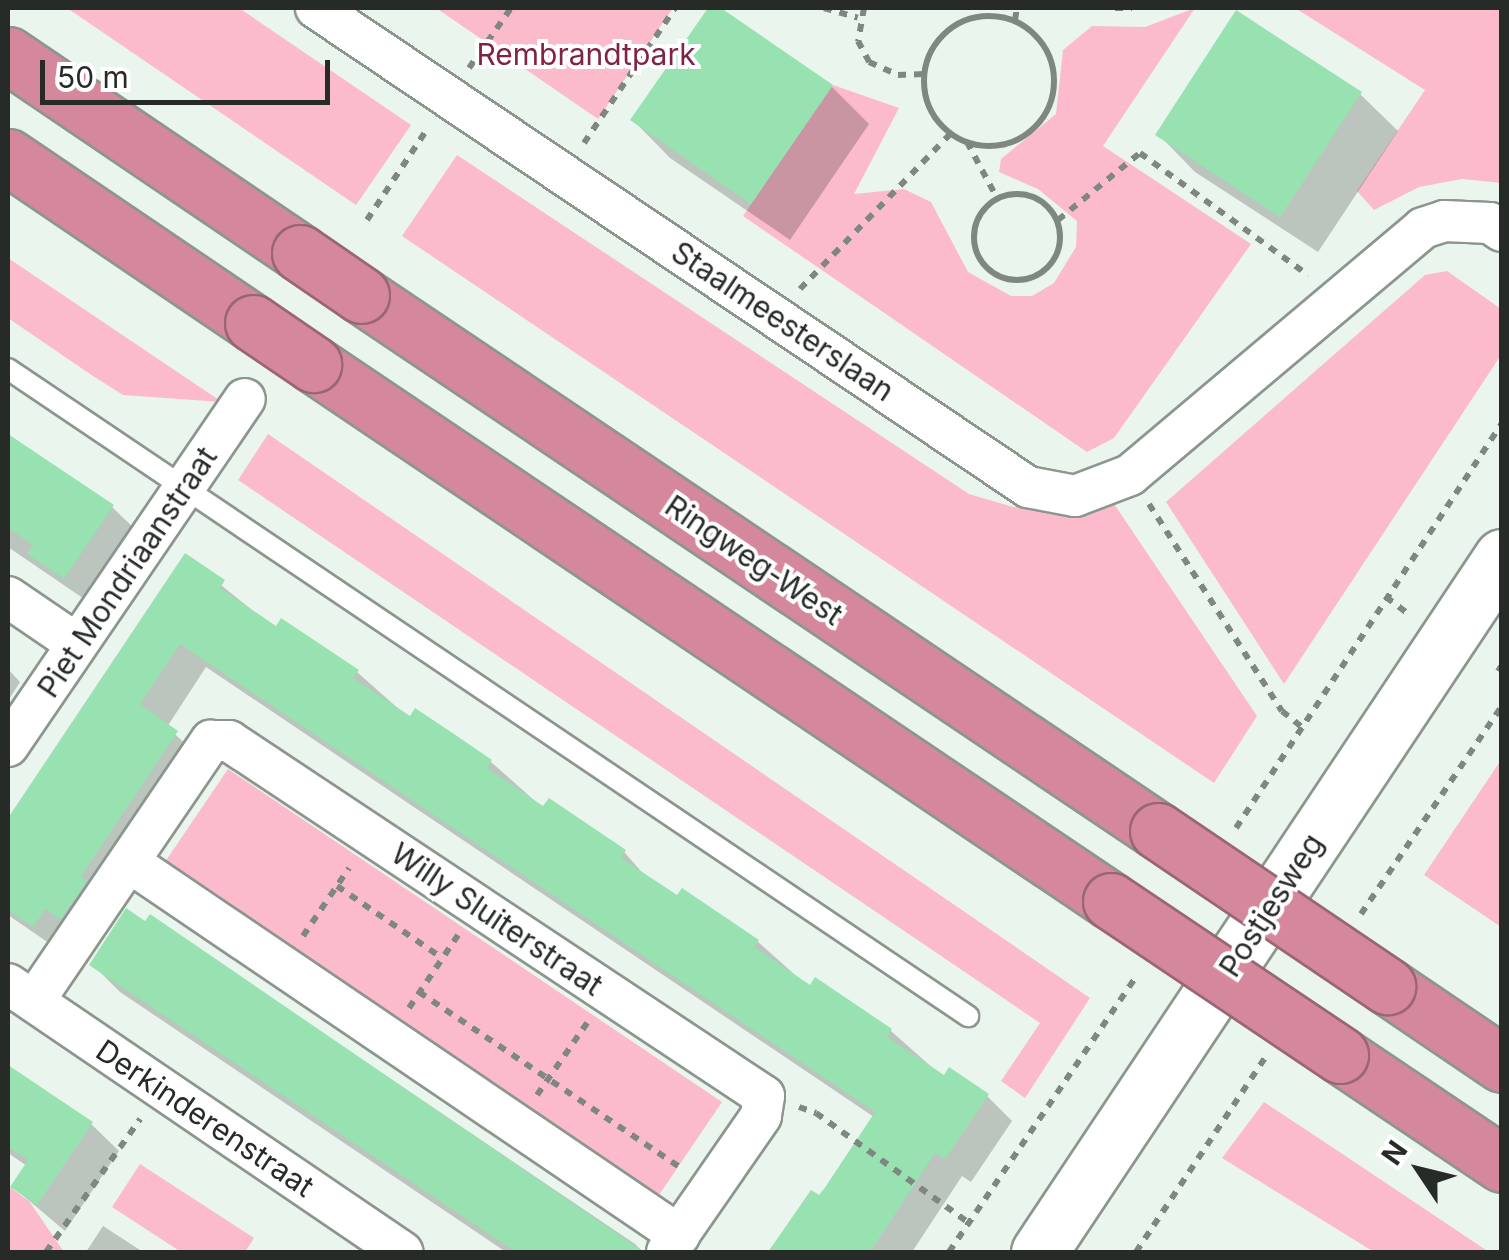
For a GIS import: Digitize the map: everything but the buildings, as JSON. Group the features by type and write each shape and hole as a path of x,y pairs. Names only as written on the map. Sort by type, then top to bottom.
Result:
{"highway":[{"name":"Ringweg-West","path":"8,55 1502,1064"},
{"path":"8,157 1502,1164"}],"street":[{"name":"Staalmeesterslaan","path":"316,8 1028,487 1075,496 1130,475 1423,228 1459,222 1490,223 1502,231"},
{"name":"Piet Mondriaanstraat","path":"8,746 245,399"},
{"name":"Postjesweg","path":"1039,1252 1502,558"},
{"path":"8,597 77,644"},
{"name":"Willy Sluiterstraat","path":"21,993 129,862 211,741 228,740 764,1096"},
{"path":"129,862 517,1125 673,1244 761,1116 764,1096"},
{"name":"Derkinderenstraat","path":"21,993 403,1252"}],"lane":[{"path":"8,369 968,1016"}],"path":[{"path":"367,220 511,8"},
{"path":"564,172 675,8"},
{"path":"824,8 858,18"},
{"path":"864,8 858,18 858,41 869,62 898,75 924,74"},
{"path":"1015,20 1017,8"},
{"path":"1115,8 1132,8"},
{"path":"1015,20 1046,47 1053,86 1048,106 1022,138 1003,145 967,142 950,134 929,108 924,74 930,55 955,27 1015,20"},
{"path":"776,316 950,134"},
{"path":"967,142 997,198"},
{"path":"1058,220 1039,199 997,198 977,219 974,233 980,261 1002,278 1030,279 1054,262 1058,220 1140,153 1340,298"},
{"path":"1130,475 1282,711 1304,729"},
{"path":"1386,596 1415,618"},
{"path":"282,966 371,835"},
{"path":"337,886 442,958"},
{"path":"389,1038 478,906"},
{"path":"420,992 711,1189"},
{"path":"517,1125 608,992"},
{"path":"46,1252 161,1088"},
{"path":"764,1096 816,1113 968,1223"}],"green space":[{"path":"67,8 239,8 411,125 356,205"},
{"name":"Rembrandtpark","path":"436,8 673,8 598,119"},
{"path":"1195,8 1103,146 1251,244 1114,438 1087,452 743,216 833,85 899,108 854,194 904,189 931,202 968,272 1011,296 1032,296 1054,283 1076,247 1077,221 1038,189 999,172 1001,159 1056,114 1063,50 1092,26 1145,27"},
{"path":"1295,8 1501,8 1501,183 1462,179 1419,187 1374,210 1357,191 1425,90"},
{"path":"457,155 969,494 1013,507 1073,505 1108,495 1257,716 1214,783 402,236"},
{"path":"8,258 222,402 123,395 90,374 8,318"},
{"path":"1447,271 1501,309 1501,355 1284,684 1166,502 1425,275"},
{"path":"268,434 1090,998 1025,1098 1001,1081 1040,1023 238,480"},
{"path":"1501,760 1501,927 1424,875"},
{"path":"228,769 722,1102 659,1195 165,862"},
{"path":"1264,1102 1489,1252 1374,1252 1222,1158"},
{"path":"140,1164 254,1238 245,1252 181,1252 112,1207"},
{"path":"8,1186 29,1201 64,1252 8,1252"}]}
